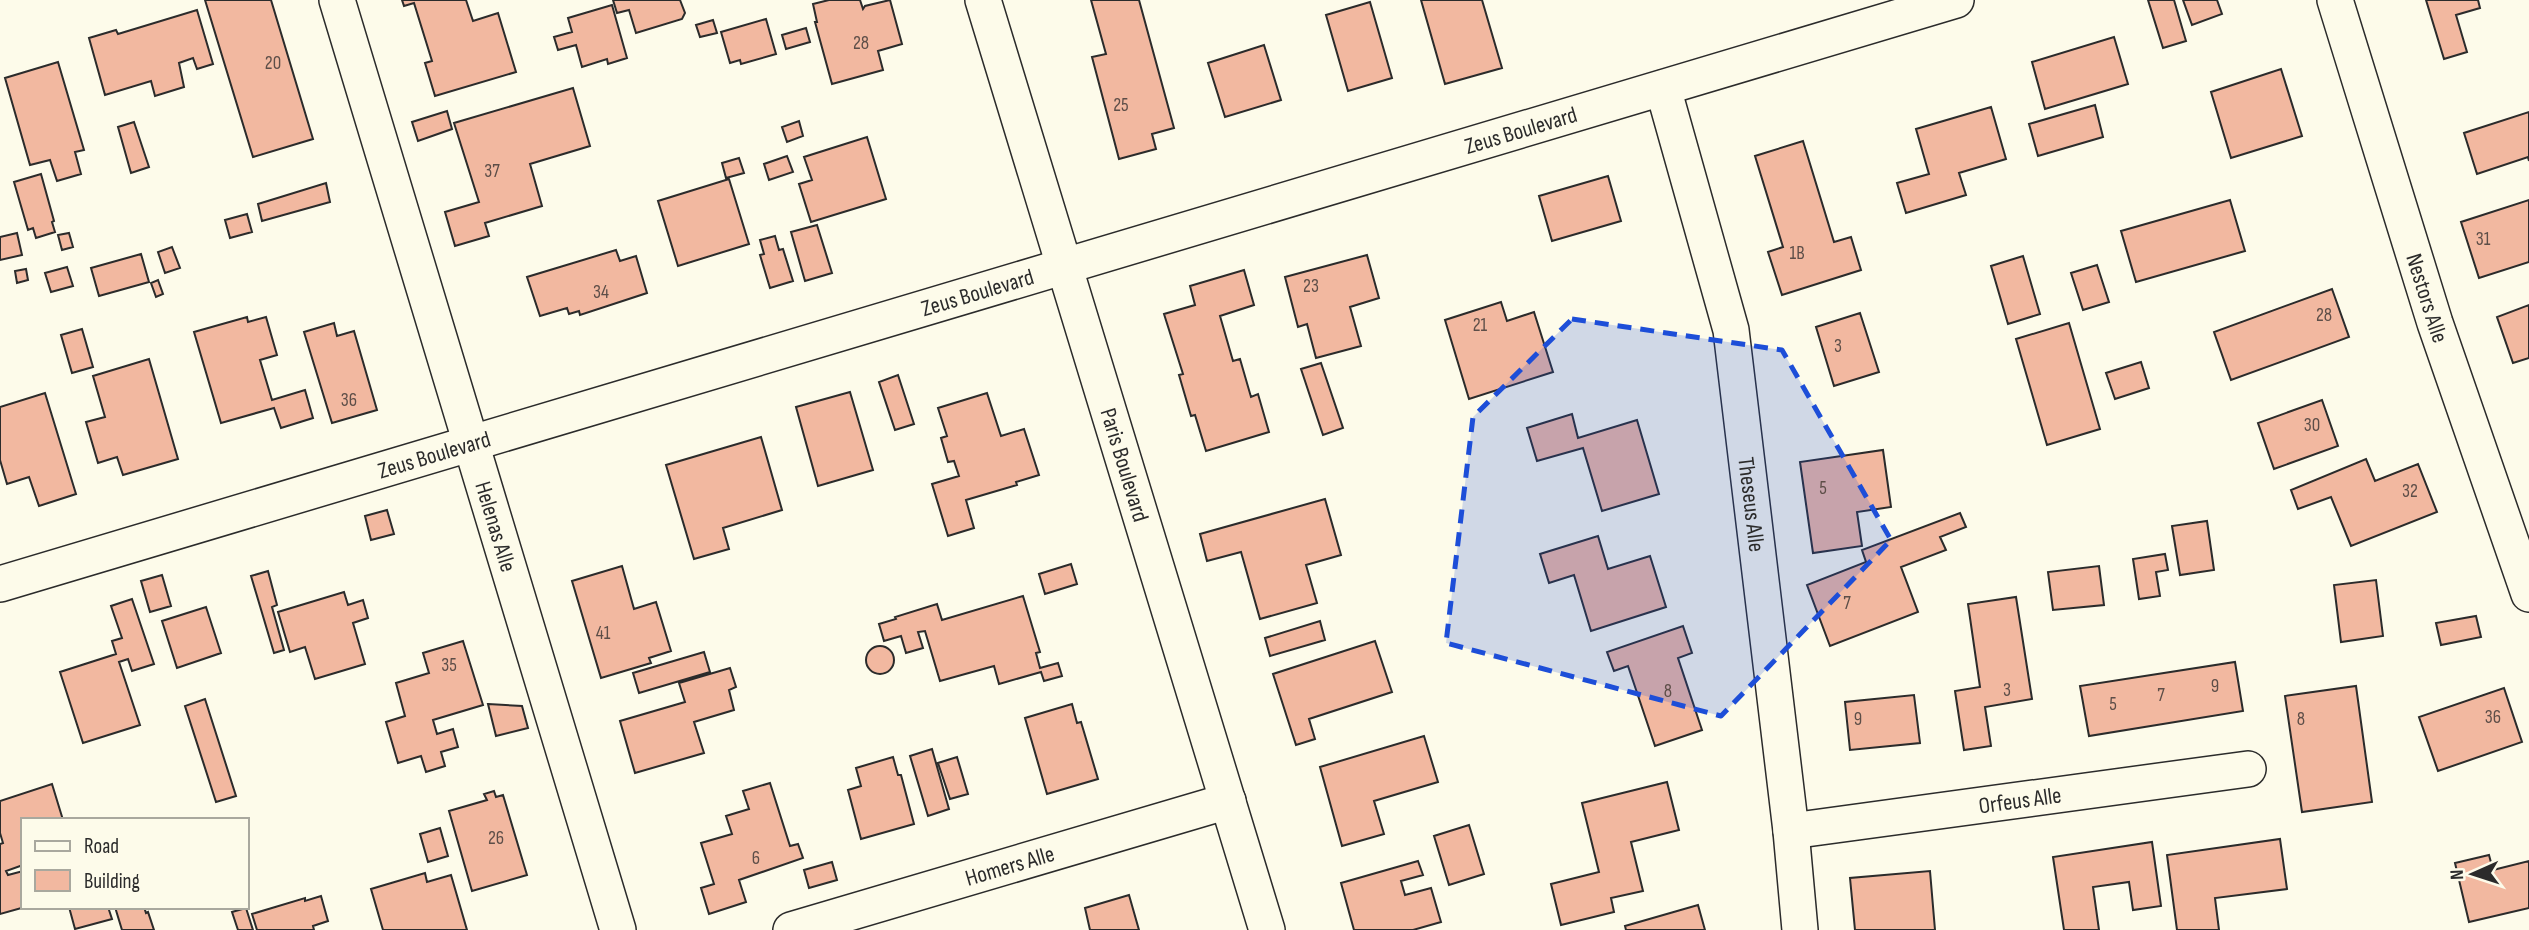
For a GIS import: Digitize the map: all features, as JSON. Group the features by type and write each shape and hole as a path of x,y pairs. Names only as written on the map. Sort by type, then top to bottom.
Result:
{"street":[{"name":"Helenas Alle","path":"337,0 618,930"},
{"name":"Paris Boulevard","path":"984,0 1267,930"},
{"name":"Zeus Boulevard","path":"0,584 1956,0"},
{"name":"Nestors Alle","path":"2334,0 2435,323 2529,594"},
{"name":"Theseus Alle","path":"1662,88 1731,330 1791,831 1800,930"},
{"name":"Orfeus Alle","path":"1791,831 2248,769"},
{"name":"Homers Alle","path":"792,930 1228,801"}],"highlighted area":[{"path":"1572,319 1782,350 1891,540 1721,716 1446,643 1473,417"}],"building":[{"path":"205,0 271,0 313,139 253,157"},
{"path":"402,0 466,0 473,21 498,13 516,72 435,96 425,63 432,61 414,3 404,6"},
{"path":"613,0 680,0 685,13 682,19 636,33 629,10 617,13"},
{"path":"829,0 860,0 863,9 865,6 890,0 902,44 878,51 883,70 832,84 815,22 813,4"},
{"path":"1091,0 1139,0 1174,128 1152,134 1156,149 1119,159 1092,57 1106,54"},
{"path":"1421,0 1482,0 1502,68 1445,84"},
{"path":"2148,0 2174,0 2186,41 2163,48"},
{"path":"2183,0 2217,0 2222,14 2192,25"},
{"path":"2426,0 2478,0 2480,8 2456,15 2467,52 2444,59"},
{"path":"1370,2 1392,78 1348,91 1326,15"},
{"path":"612,5 627,58 608,64 607,59 582,67 576,45 558,50 554,37 572,32 568,18"},
{"path":"197,10 213,64 197,69 193,58 179,63 184,87 155,96 151,81 105,95 89,38 116,30 118,34"},
{"path":"766,19 776,54 741,64 740,60 730,63 721,32"},
{"path":"713,20 717,33 700,37 696,25"},
{"path":"806,28 810,42 786,49 782,35"},
{"path":"2114,37 2128,84 2045,109 2032,62"},
{"path":"1264,45 1281,100 1225,117 1208,63"},
{"path":"58,62 84,150 75,152 81,174 57,181 50,160 30,165 5,78"},
{"path":"2281,69 2302,136 2231,158 2211,92"},
{"path":"573,88 590,146 530,164 542,206 485,223 489,236 455,246 445,212 479,202 454,123"},
{"path":"2095,105 2103,137 2038,156 2029,124"},
{"path":"1991,107 2006,159 1959,173 1966,195 1906,213 1897,183 1929,174 1916,129"},
{"path":"447,111 452,129 418,141 412,122"},
{"path":"2529,112 2529,161 2528,157 2477,174 2464,133"},
{"path":"799,121 803,136 787,142 782,127"},
{"path":"134,122 149,167 131,173 118,127"},
{"path":"867,137 886,199 811,222 799,184 812,180 804,157"},
{"path":"1803,141 1834,242 1851,237 1861,270 1782,295 1768,252 1783,247 1755,156"},
{"path":"787,156 793,172 769,180 764,164"},
{"path":"739,158 744,173 726,178 722,163"},
{"path":"41,174 55,232 36,238 33,228 28,230 14,182"},
{"path":"1608,176 1621,221 1552,241 1539,196"},
{"path":"729,179 749,244 678,266 658,201"},
{"path":"326,183 330,202 262,221 258,204"},
{"path":"2230,200 2245,251 2136,282 2121,231"},
{"path":"2529,200 2529,262 2479,278 2461,222"},
{"path":"247,214 252,232 230,238 225,220"},
{"path":"817,225 832,273 805,281 791,232"},
{"path":"17,233 22,255 0,260 0,237"},
{"path":"69,233 73,247 62,250 58,235"},
{"path":"775,236 779,250 783,249 793,281 770,288 760,255 764,254 760,240"},
{"path":"172,247 180,268 165,273 158,252"},
{"path":"616,250 620,261 636,256 647,293 580,315 579,311 569,314 567,308 540,316 527,277"},
{"path":"141,254 149,282 99,296 91,268"},
{"path":"1367,255 1379,298 1350,307 1361,346 1316,358 1307,324 1298,327 1285,277"},
{"path":"2023,256 2040,314 2008,324 1991,266"},
{"path":"2097,265 2109,302 2083,310 2071,273"},
{"path":"67,267 73,286 51,292 45,273"},
{"path":"26,269 28,280 17,283 15,271"},
{"path":"1244,270 1254,305 1220,316 1233,361 1240,359 1251,397 1258,394 1269,432 1206,451 1195,415 1191,416 1179,375 1183,374 1164,314 1195,305 1190,286"},
{"path":"158,280 163,294 156,297 151,283"},
{"path":"2332,289 2349,337 2231,380 2214,332"},
{"path":"1501,302 1507,321 1534,312 1553,372 1469,399 1445,320"},
{"path":"2529,305 2529,358 2513,363 2497,317"},
{"path":"1860,313 1879,372 1834,386 1816,327"},
{"path":"247,317 248,322 266,317 277,355 260,360 272,400 305,390 313,418 281,428 274,408 221,423 194,332"},
{"path":"334,323 337,336 354,331 377,410 332,423 304,332"},
{"path":"2069,323 2100,429 2047,445 2016,339"},
{"path":"82,329 93,367 72,373 61,335"},
{"path":"149,359 178,459 123,475 117,457 98,463 86,422 105,417 93,376"},
{"path":"2141,362 2149,388 2115,399 2106,373"},
{"path":"1321,363 1343,428 1323,435 1301,369"},
{"path":"898,375 914,424 895,430 879,382"},
{"path":"850,392 873,470 818,486 796,407"},
{"path":"45,393 76,494 39,506 29,477 7,484 0,460 0,407"},
{"path":"987,393 1001,436 1024,429 1039,475 1016,482 1017,485 966,500 974,528 948,536 932,484 959,476 954,461 948,462 941,438 947,436 938,408"},
{"path":"2322,400 2338,446 2274,469 2258,423"},
{"path":"1572,414 1578,438 1637,420 1659,494 1602,511 1583,448 1537,461 1527,428"},
{"path":"761,437 782,510 723,528 729,549 694,559 666,465"},
{"path":"1883,450 1891,507 1857,512 1862,546 1813,553 1800,462"},
{"path":"2366,459 2375,481 2418,464 2437,512 2351,546 2331,497 2298,509 2291,490"},
{"path":"1325,499 1341,555 1306,565 1317,603 1260,619 1241,552 1207,561 1200,534"},
{"path":"387,510 394,534 371,540 365,516"},
{"path":"1960,513 1966,527 1940,537 1946,550 1901,567 1918,612 1830,646 1807,585 1866,562 1862,550"},
{"path":"2207,521 2214,570 2180,575 2172,526"},
{"path":"1598,536 1608,569 1650,556 1666,607 1591,631 1574,575 1549,583 1540,554"},
{"path":"2165,554 2168,570 2156,572 2160,596 2139,599 2133,559"},
{"path":"1071,564 1077,584 1045,594 1039,574"},
{"path":"622,566 634,609 656,602 671,651 649,658 651,663 601,678 572,581"},
{"path":"2099,566 2104,605 2053,610 2048,572"},
{"path":"268,571 277,605 272,607 284,650 274,653 251,576"},
{"path":"162,575 171,606 150,612 141,581"},
{"path":"2376,580 2383,636 2341,642 2334,585"},
{"path":"344,592 348,605 363,600 368,618 353,623 365,664 315,679 305,647 290,652 278,612"},
{"path":"1023,596 1040,652 1036,653 1040,668 1058,663 1062,676 1044,681 1041,672 999,684 994,666 940,681 925,631 918,632 923,648 906,653 901,636 884,641 879,624 937,604 942,620"},
{"path":"2016,597 2032,699 1985,707 1991,746 1964,750 1955,691 1980,687 1968,604"},
{"path":"132,599 154,664 132,671 128,659 119,662 140,725 83,743 60,672 116,654 112,641 122,638 111,606"},
{"path":"206,607 221,653 177,668 162,621"},
{"path":"2476,616 2481,637 2441,645 2436,623"},
{"path":"1320,621 1325,640 1270,656 1265,638"},
{"path":"1683,626 1692,653 1678,658 1702,730 1655,746 1628,666 1614,671 1607,652"},
{"path":"463,641 483,705 433,720 437,734 453,729 458,747 441,752 445,766 426,772 421,756 398,763 386,722 405,716 396,683 429,673 423,653"},
{"path":"1375,641 1392,692 1309,719 1315,739 1296,745 1273,674"},
{"path":"880,646 890,650 894,660 890,670 880,674 870,670 866,660 870,650"},
{"path":"704,652 710,672 639,693 633,673"},
{"path":"2235,662 2243,711 2089,736 2080,686"},
{"path":"730,668 736,687 729,690 734,710 694,722 704,753 635,773 620,721 685,702 679,683"},
{"path":"2356,686 2372,802 2302,812 2285,696"},
{"path":"2504,688 2522,742 2438,771 2419,717"},
{"path":"1914,695 1920,743 1850,750 1845,702"},
{"path":"205,699 236,796 216,802 185,706"},
{"path":"488,704 522,706 528,728 496,736"},
{"path":"1072,704 1077,723 1081,722 1098,779 1047,794 1025,718"},
{"path":"1424,736 1438,782 1374,801 1384,834 1342,846 1320,767"},
{"path":"932,749 949,809 928,816 910,756"},
{"path":"893,757 898,775 901,775 914,824 861,839 848,790 861,786 856,768"},
{"path":"957,757 968,794 950,799 938,763"},
{"path":"1667,782 1679,830 1631,842 1643,891 1611,898 1614,912 1561,925 1551,884 1599,872 1582,803"},
{"path":"770,783 790,846 798,844 803,858 739,880 746,902 709,914 701,888 714,884 701,843 732,834 726,816 749,809 743,791"},
{"path":"52,784 62,818 21,818 21,866 6,871 8,875 21,872 21,908 0,914 0,844 3,843 0,833 0,801"},
{"path":"494,791 496,797 503,795 527,875 472,891 449,811 487,800 484,794"},
{"path":"1469,825 1484,874 1449,885 1434,836"},
{"path":"440,828 448,856 428,862 420,834"},
{"path":"2280,839 2287,889 2215,898 2219,930 2177,930 2167,855"},
{"path":"2152,842 2161,906 2133,910 2129,882 2093,887 2099,930 2064,930 2053,857"},
{"path":"2489,855 2493,870 2529,861 2529,908 2469,922 2455,863"},
{"path":"1418,861 1423,875 1401,881 1405,895 1431,888 1441,922 1413,930 1354,930 1341,883"},
{"path":"832,862 837,880 809,888 804,870"},
{"path":"1930,871 1935,930 1855,930 1850,878"},
{"path":"425,873 427,882 451,875 467,930 383,930 371,889"},
{"path":"1129,895 1139,930 1090,930 1085,908"},
{"path":"321,896 328,921 313,926 314,930 257,930 252,914 305,898 305,901"},
{"path":"1698,905 1705,930 1626,930 1625,926"},
{"path":"70,909 109,909 112,919 75,929"},
{"path":"116,909 145,909 154,930 122,930"},
{"path":"246,909 253,930 238,930 232,912"}]}
